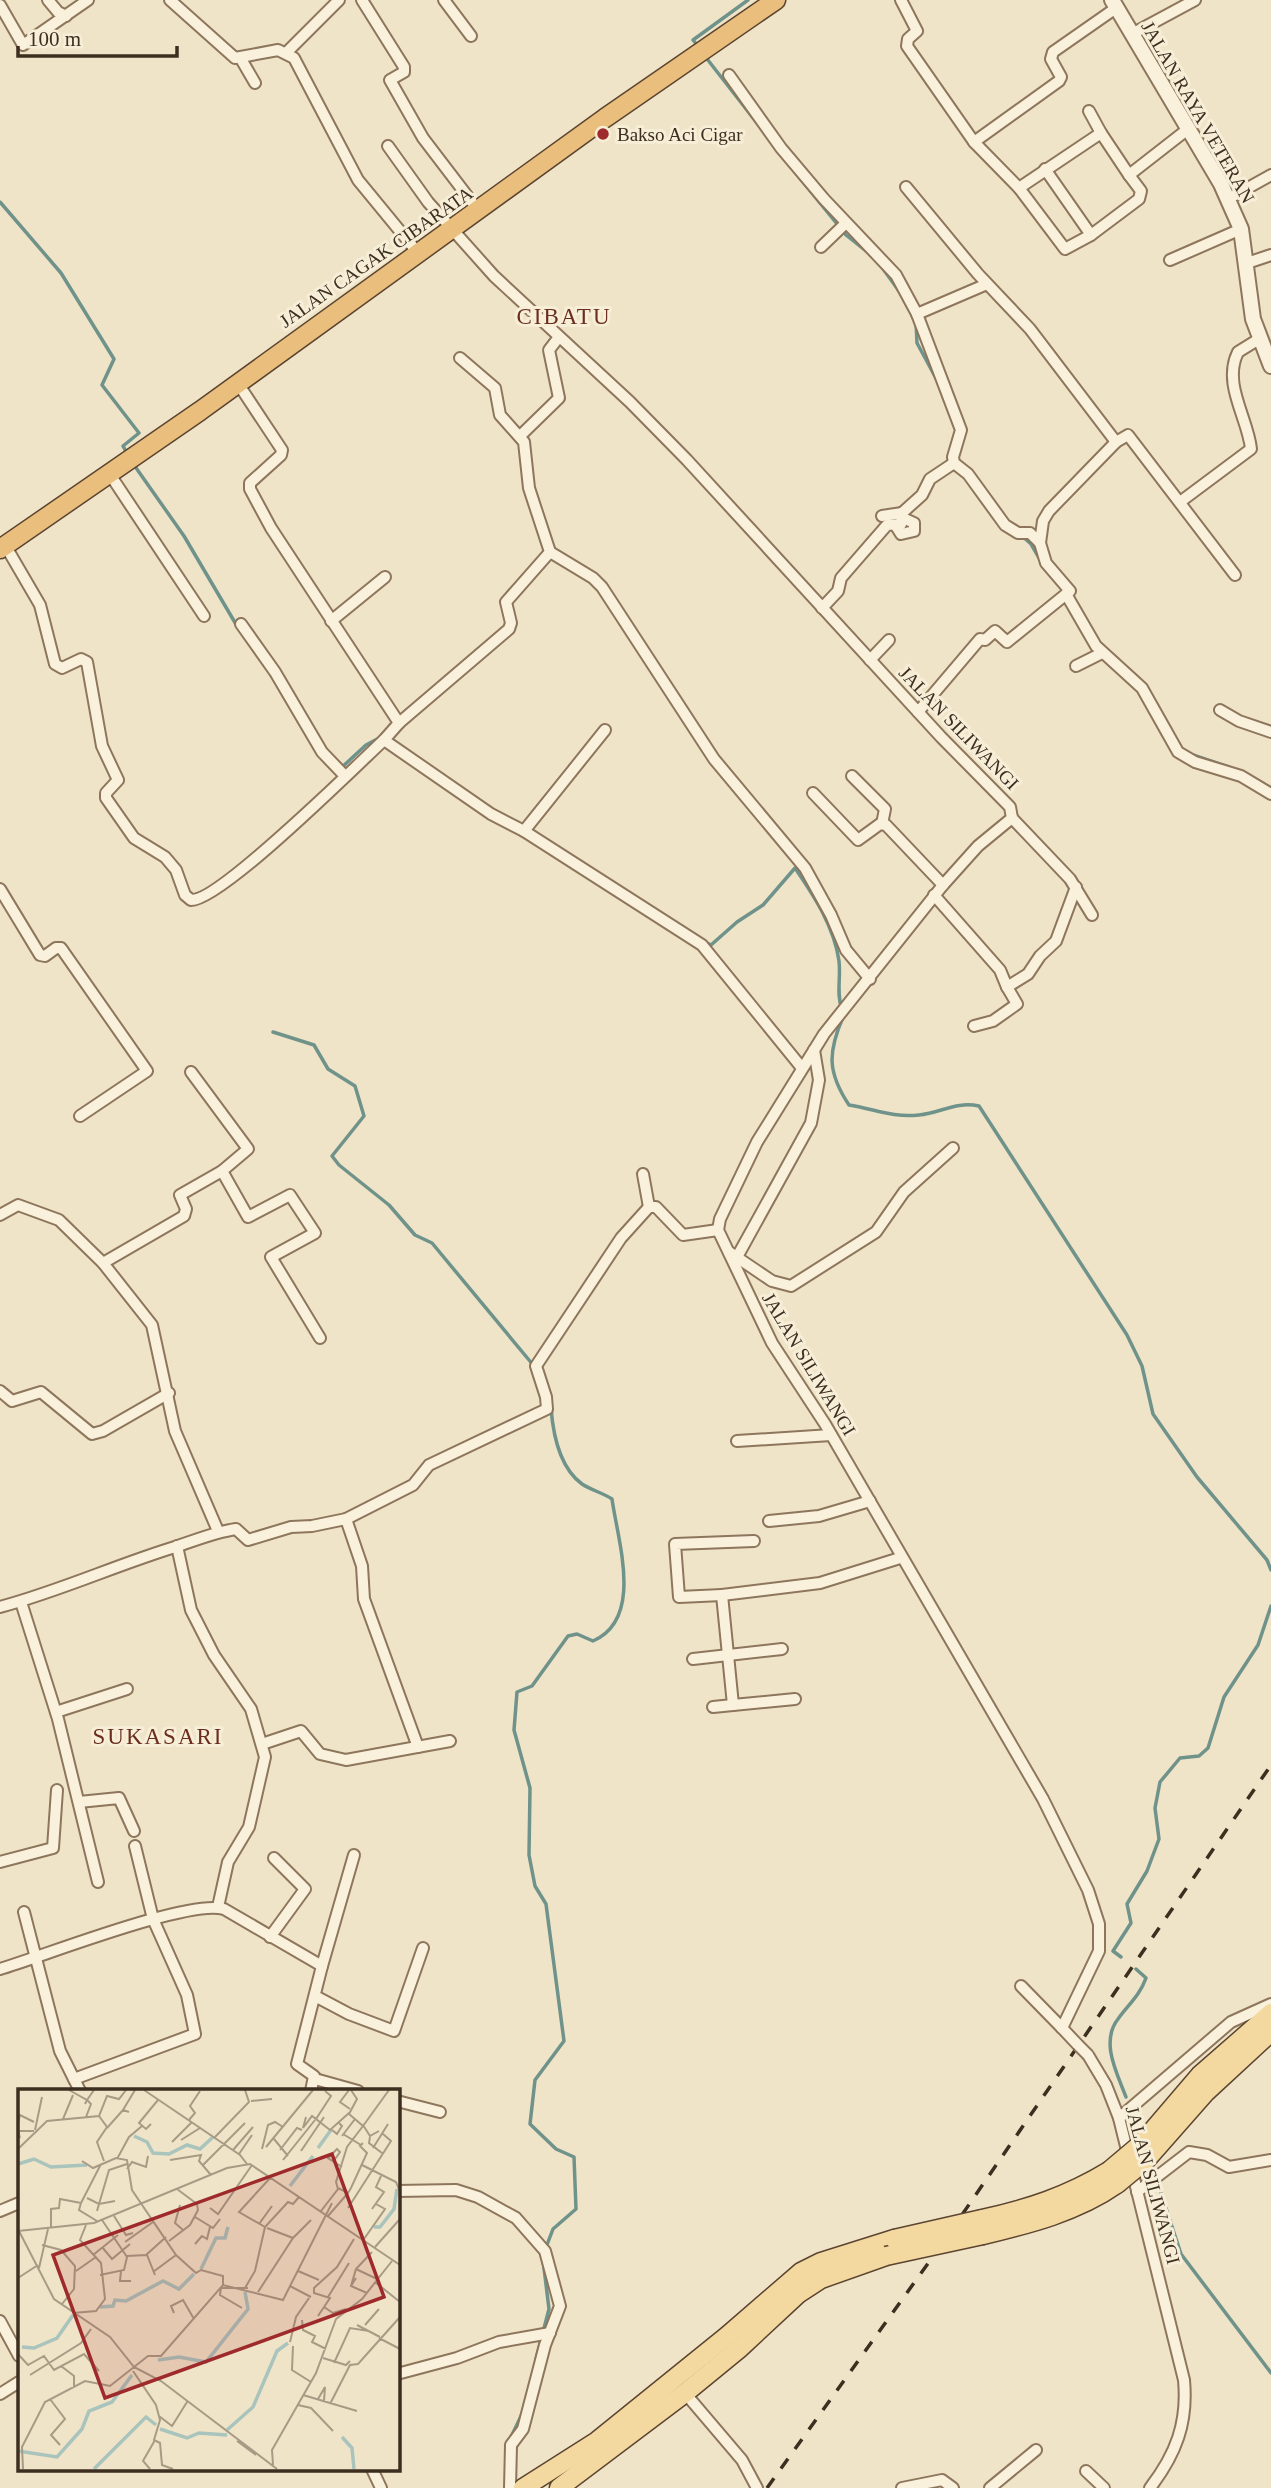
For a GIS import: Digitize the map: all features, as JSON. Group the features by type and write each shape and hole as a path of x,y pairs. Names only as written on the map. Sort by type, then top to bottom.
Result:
{"highway":[{"name":"JALAN CAGAK CIBARATA","path":"2,547 769,2"}],"main road":[{"path":"1144,2152 1200,2075 1271,2013"},
{"path":"559,2488 685,2393 740,2348 798,2294 821,2278 982,2227 1084,2186 1113,2178 1271,2032"},
{"path":"523,2488 597,2441 801,2272 821,2262 894,2239 982,2227"}],"street":[{"path":"48,0 58,12 66,16"},
{"path":"0,5 23,45 88,0"},
{"path":"170,0 227,53 240,59 255,83"},
{"path":"288,52 339,0"},
{"path":"362,0 404,67 404,72 390,80 411,119 478,210"},
{"path":"444,0 471,36"},
{"path":"901,0 917,31 907,41 908,47 974,142 1019,188 1065,249 1091,234 1141,197 1089,111"},
{"path":"1132,34 1195,0"},
{"path":"974,142 1059,81 1061,77 1051,59 1053,52 1114,4"},
{"name":"JALAN RAYA VETERAN","path":"1114,4 1228,199 1241,229 1253,319 1271,366"},
{"path":"240,59 270,50 288,52 311,86 358,180 418,253"},
{"path":"729,75 781,148 846,223 897,275 917,314 961,430 953,457 954,463 968,474 1006,525 1018,533 1030,533 1040,543"},
{"path":"1129,175 1188,129"},
{"path":"1019,188 1101,133"},
{"name":"JALAN SILIWANGI","path":"388,146 428,201 494,276 687,460 918,712 1010,807 1012,818 978,846 934,895 814,1050 757,1142 732,1193 718,1230 733,1255 772,1343 831,1435 900,1558 1043,1799 1094,1908 1099,1924 1098,1951 1062,2028 1088,2055 1105,2085 1118,2118 1178,2351 1187,2406 1175,2450 1150,2488"},
{"path":"1045,169 1091,234"},
{"path":"1228,199 1271,175"},
{"path":"906,187 1030,329 1116,442"},
{"path":"821,247 846,223"},
{"path":"1170,260 1241,229"},
{"path":"1247,263 1271,255"},
{"path":"917,314 988,284"},
{"path":"520,436 557,401 559,392 550,351 559,337"},
{"path":"1180,502 1216,473 1250,452 1252,446 1236,392 1234,368 1238,352 1259,340"},
{"path":"460,358 495,388 500,415 520,436 528,454 529,488 550,552 602,587 714,759 805,868 826,904 846,950 870,979"},
{"path":"237,382 282,450 281,455 249,487 271,528 399,723"},
{"path":"1235,575 1129,436 1116,442 1048,511 1043,521 1040,543 1046,563 1068,593 1101,653 1142,688 1178,752 1195,762 1241,776 1271,794"},
{"path":"822,608 838,591 839,580 859,555 887,525 900,519 922,495 930,479 954,463"},
{"path":"109,473 204,616"},
{"path":"882,516 897,511 900,519"},
{"path":"2,547 40,606 55,664 62,667 81,659 88,662 102,746 118,780 106,793 106,799 134,838 165,858 176,870 185,895 191,900 208,895 238,874 384,740 399,723 509,629 511,623 506,602 550,552"},
{"path":"331,621 385,577"},
{"path":"918,712 980,639 985,640 995,631 1007,642 1068,593"},
{"path":"240,624 275,672 322,752 345,776"},
{"path":"870,660 889,640"},
{"path":"1080,664 1101,653"},
{"path":"1220,710 1239,722 1271,732"},
{"path":"524,831 605,730"},
{"path":"384,740 491,814 524,831 702,945 802,1068"},
{"path":"813,793 858,840 882,824 885,809 852,776"},
{"path":"1012,818 1076,887 1092,915"},
{"path":"882,824 943,886"},
{"path":"1007,987 1028,974 1040,956 1056,942 1076,887"},
{"path":"0,889 40,955 45,956 56,948 61,948 147,1071 80,1116"},
{"path":"934,895 1000,971 1017,1004 993,1021 974,1026"},
{"path":"814,1050 819,1080 811,1123 733,1255 782,1286 790,1286 876,1232 904,1192 953,1148"},
{"path":"103,1263 184,1216 186,1209 180,1195 222,1171 247,1150 247,1145 191,1072"},
{"path":"222,1171 248,1217 290,1195 314,1233 271,1257 320,1338"},
{"path":"643,1174 649,1207"},
{"path":"0,1215 18,1205 46,1213 59,1220 103,1263 152,1325 169,1393 174,1431 218,1531"},
{"path":"0,1608 218,1531 236,1529 248,1540 291,1527 346,1519 413,1485 429,1465 546,1410 548,1406 536,1366 614,1248 649,1207 656,1207 683,1235 718,1230"},
{"path":"0,1391 12,1401 41,1392 92,1434 103,1431 169,1393"},
{"path":"737,1441 831,1435"},
{"path":"769,1521 818,1516 870,1501"},
{"path":"346,1519 362,1566 364,1599 418,1747"},
{"path":"754,1541 676,1544 679,1597 722,1595 820,1583 900,1558"},
{"path":"177,1546 191,1611 214,1655 251,1709 265,1757 259,1791 245,1837 226,1869 218,1908"},
{"path":"722,1595 733,1705"},
{"path":"21,1602 56,1712 98,1882"},
{"path":"693,1659 782,1649"},
{"path":"56,1712 127,1689"},
{"path":"713,1707 795,1699"},
{"path":"262,1744 301,1731 320,1754 346,1759 450,1741"},
{"path":"0,1862 53,1848 57,1790"},
{"path":"79,1802 119,1798 134,1831"},
{"path":"74,2079 195,2034 187,1995 153,1919 135,1846"},
{"path":"343,2089 313,2085 313,2074 301,2070 297,2064 354,1855"},
{"path":"270,1937 305,1889 275,1858"},
{"path":"0,1969 153,1919 207,1907 218,1908 322,1966"},
{"path":"24,1912 60,2051 79,2089"},
{"path":"315,1996 349,2014 394,2031 423,1948"},
{"path":"1021,1986 1062,2028"},
{"path":"1118,2118 1231,2022 1271,2004"},
{"path":"399,2102 440,2112"},
{"path":"1137,2192 1157,2179 1180,2156 1189,2152 1207,2155 1232,2168 1271,2160"},
{"path":"399,2191 466,2192 516,2218 545,2251 557,2286 560,2306 523,2429 511,2445 510,2488"},
{"path":"0,2211 18,2203"},
{"path":"0,2321 18,2354"},
{"path":"399,2373 457,2358 499,2342 550,2333"},
{"path":"0,2394 18,2383"},
{"path":"685,2393 735,2450 757,2488"},
{"path":"990,2488 1036,2450"},
{"path":"372,2470 381,2488"},
{"path":"1086,2471 1104,2488"},
{"path":"902,2488 943,2480 953,2488"}],"waterway":[{"path":"698,46 693,40 748,0"},
{"path":"704,55 764,132"},
{"path":"794,171 846,235 866,251"},
{"path":"0,202 61,273 114,359 102,385 139,433 123,446 128,455"},
{"path":"881,266 899,291"},
{"path":"916,322 917,343 938,382"},
{"path":"134,465 184,536 237,626"},
{"path":"1022,536 1031,544 1042,563"},
{"path":"1114,656 1134,675"},
{"path":"340,769 366,745 381,737"},
{"path":"1193,755 1229,767"},
{"path":"553,855 576,870"},
{"path":"705,942 711,945 737,922 763,905 795,868 816,901 833,936 839,961 839,998 842,1009"},
{"path":"843,1017 832,1062 833,1072 849,1105 910,1116 956,1106 979,1106 1127,1335 1142,1366 1153,1414 1197,1477 1267,1560 1271,1570"},
{"path":"273,1032 314,1045 328,1069 355,1086 364,1116 332,1156 339,1165 389,1205 415,1235 432,1243 534,1366"},
{"path":"545,2250 553,2229 576,2209 574,2157 556,2149 530,2124 535,2080 564,2041 546,1904 535,1886 529,1855 530,1788 514,1730 517,1692 532,1686 568,1636 577,1634 593,1641 609,1630 618,1616 623,1598 624,1578 612,1499 582,1484 568,1469 556,1439 551,1408"},
{"path":"1121,1957 1113,1951 1131,1923 1127,1904 1147,1871 1159,1839 1155,1808 1160,1782 1180,1758 1199,1756 1208,1748 1224,1697 1258,1645 1271,1606"},
{"path":"1126,2097 1112,2058 1110,2038 1118,2019 1144,1984 1146,1978 1136,1969"},
{"path":"1157,2181 1181,2254 1271,2373"},
{"path":"536,2359 549,2309 543,2260"},
{"path":"512,2435 522,2414"}],"railway":[{"path":"767,2488 944,2241 1271,1765"}],"place":[{"name":"Bakso Aci Cigar","path":"603,134"}],"district":[{"name":"CIBATU","path":"564,316"},
{"name":"SUKASARI","path":"158,1736"}]}
